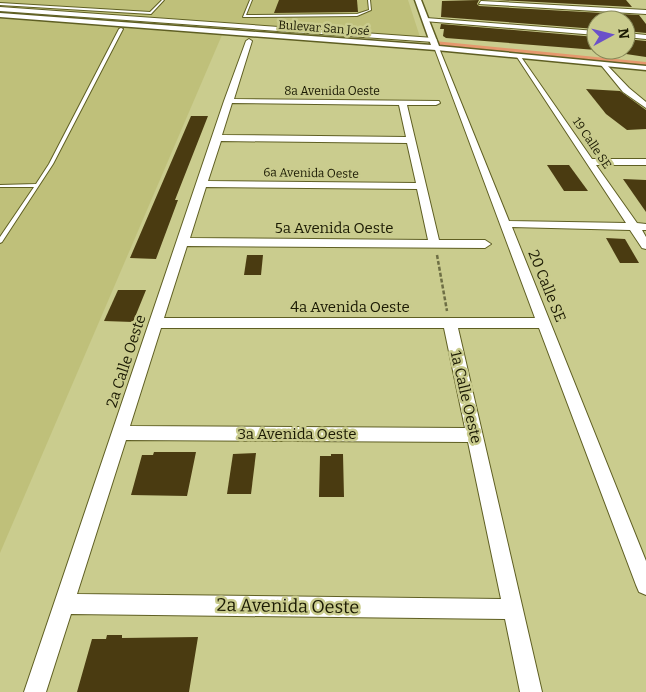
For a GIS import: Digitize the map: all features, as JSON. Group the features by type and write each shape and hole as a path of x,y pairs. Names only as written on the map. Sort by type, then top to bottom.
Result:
{"street":[{"name":"20 Calle SE","path":"418,0 646,585"},
{"path":"480,1 486,10"},
{"path":"480,1 646,12"},
{"name":"Bulevar San José","path":"0,9 435,44 518,55 646,68"},
{"name":"Bulevar San José","path":"0,15 646,59"},
{"path":"490,17 495,24"},
{"path":"426,20 586,32"},
{"name":"2a Calle Oeste","path":"35,692 249,41"},
{"name":"19 Calle SE","path":"518,55 646,245"},
{"path":"603,64 626,90 646,106"},
{"name":"8a Avenida Oeste","path":"228,101 436,103"},
{"path":"403,103 434,244"},
{"path":"216,138 412,140"},
{"path":"589,162 646,162"},
{"name":"6a Avenida Oeste","path":"201,184 422,186"},
{"path":"504,224 646,227"},
{"name":"5a Avenida Oeste","path":"182,242 485,244"},
{"name":"4a Avenida Oeste","path":"155,323 545,324"},
{"name":"1a Calle Oeste","path":"450,323 531,692"},
{"name":"3a Avenida Oeste","path":"120,433 475,435"},
{"name":"2a Avenida Oeste","path":"64,604 513,609"}],"lane":[{"path":"0,4 4,0"},
{"path":"0,4 152,13 163,0"},
{"path":"251,0 244,16 357,16 370,10 370,0"},
{"path":"0,241 52,164 121,29"},
{"path":"0,186 38,185"}],"path":[{"path":"434,244 450,323"}],"shaded area":[{"path":"0,0 408,0 420,37 0,7"},
{"path":"0,18 222,35 0,553"},
{"path":"434,41 586,56 586,60 646,62 646,69 437,48"}],"building":[{"path":"279,0 357,0 358,12 274,13"},
{"path":"479,0 477,4 479,6 586,12 586,28 441,17 442,1"},
{"path":"497,0 626,0 632,7"},
{"path":"636,15 639,15 646,24 646,33 636,32"},
{"path":"441,24 586,36 586,49 446,38 443,36 444,29 440,29"},
{"path":"636,40 646,41 646,57 636,56"},
{"path":"586,89 620,91 646,110 646,129 627,130 606,114"},
{"path":"191,116 208,116 175,200 178,200 156,259 130,258"},
{"path":"547,165 569,165 588,191 564,191"},
{"path":"623,179 646,180 646,212"},
{"path":"606,238 625,239 639,263 620,263"},
{"path":"247,255 263,255 261,275 244,275"},
{"path":"118,290 146,290 133,322 104,321"},
{"path":"154,452 196,452 187,496 131,495 142,455 153,455"},
{"path":"256,453 251,494 227,494 233,454"},
{"path":"331,454 343,454 344,497 319,497 320,456 331,456"},
{"path":"107,635 122,635 122,638 198,637 189,692 77,692 92,639 106,639"}]}
